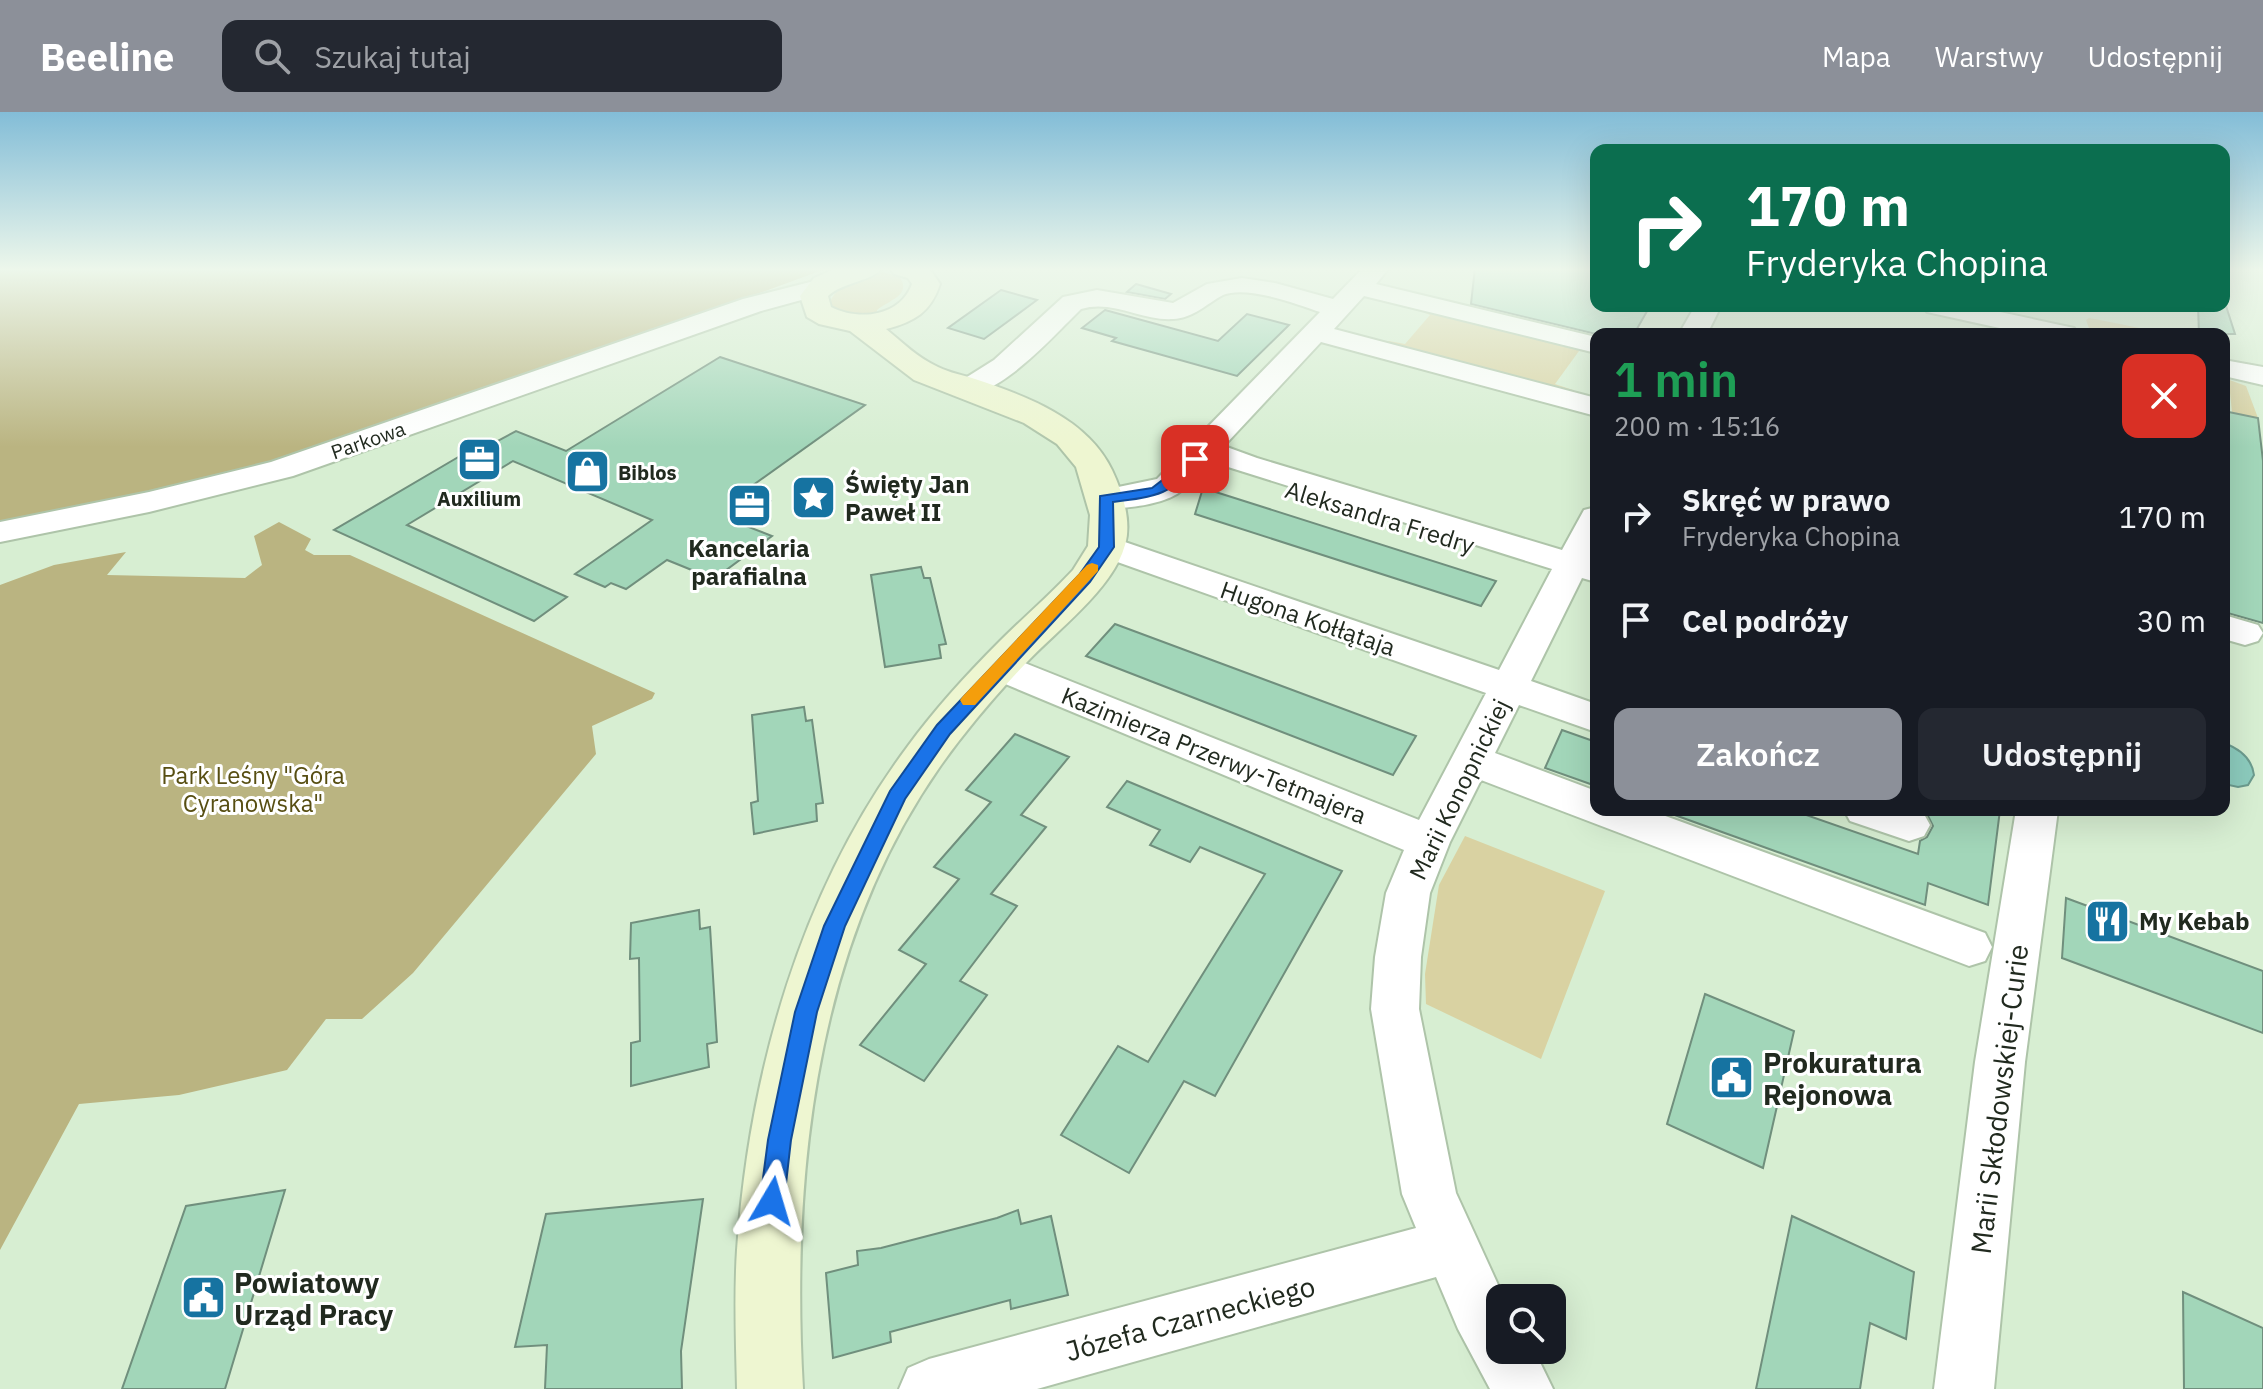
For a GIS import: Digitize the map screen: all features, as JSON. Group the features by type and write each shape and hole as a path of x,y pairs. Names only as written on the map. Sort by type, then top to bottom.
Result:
{"street":[{"name":"Parkowa","path":"0,532 190,493 282,469 693,328"},
{"path":"770,1389 767,1329 769,1231 779,1140 806,1012 835,926 897,796 943,729 1085,579 1107,547 1105,499 1089,458 1066,432 1033,413 918,370 864,328"},
{"path":"903,328 909,336 956,374 964,386"},
{"path":"964,386 998,372 1046,328"},
{"path":"1105,499 1155,492 1168,486 1318,328"},
{"path":"1537,328 1590,343"},
{"path":"1314,332 1590,405"},
{"path":"2230,369 2263,376"},
{"name":"Aleksandra Fredry","path":"1208,445 1577,569"},
{"name":"Marii Konopnickiej","path":"1523,1389 1478,1309 1429,1194 1395,1009 1398,957 1408,893 1429,842 1509,688 1577,569 1590,533"},
{"name":"Hugona Kołłątaja","path":"1107,547 1590,716"},
{"name":"Kazimierza Przerwy-Tetmajera","path":"999,667 1429,842"},
{"path":"1470,760 1590,805"},
{"path":"1620,816 1969,947"},
{"path":"1883,816 1909,825"},
{"name":"Marii Skłodowskiej-Curie","path":"1964,1389 2000,1062 2036,816"},
{"name":"Józefa Czarneckiego","path":"929,1389 1420,1255 1449,1244"}],"shaded area":[{"path":"1419,328 1497,328 1590,352 1579,351 1555,384 1573,390 1574,394 1383,344 1389,341 1405,344"},
{"path":"2230,380 2246,386 2258,418 2232,412"},
{"path":"1465,836 1605,891 1541,1059 1426,1004 1425,974 1439,885"}],"green space":[{"path":"0,328 675,328 280,463 215,480 0,524"},
{"name":"Park Leśny \"Góra Cyranowska\"","path":"279,522 311,539 305,550 314,555 350,555 655,693 652,699 592,726 596,754 413,973 362,1019 326,1019 287,1070 179,1095 79,1104 0,1250 0,585 54,565 126,552 107,575 245,578 262,565 254,536"}],"water":[{"path":"2230,746 2248,759 2254,775 2248,785 2230,785"}],"building":[{"path":"949,328 1000,328 984,339"},
{"path":"1082,328 1169,328 1218,341 1232,328 1286,328 1237,376 1112,341 1116,338"},
{"path":"1569,328 1638,328 1590,328 1590,333"},
{"path":"720,357 865,405 749,488 764,494 760,497 770,501 756,512 761,514 746,526 772,536 714,579 667,560 626,589 611,583 605,587 575,574 652,520 513,461 407,525 567,597 534,621 334,530 489,439 496,442 516,431 566,451"},
{"path":"2230,412 2258,418 2263,461 2263,623 2230,614"},
{"path":"1203,488 1496,581 1481,606 1195,514"},
{"path":"921,567 924,578 930,578 946,644 939,645 941,658 885,667 871,575"},
{"path":"1115,624 1416,736 1393,775 1086,656"},
{"path":"804,707 806,721 812,720 823,803 816,804 817,821 754,834 751,803 758,801 752,715"},
{"path":"1562,730 1590,740 1590,784 1545,768"},
{"path":"1015,734 1069,757 1021,815 1046,827 991,894 1017,906 960,981 987,995 924,1081 860,1045 926,964 899,950 959,879 934,867 991,802 966,790"},
{"path":"1127,781 1342,871 1215,1096 1184,1081 1129,1173 1061,1135 1118,1046 1148,1062 1265,874 1200,847 1190,862 1150,845 1160,830 1107,807"},
{"path":"1678,816 1809,816 1918,854 1920,841 1927,837 1933,826 1928,816 1999,816 1988,905 1928,883 1925,905"},
{"path":"2066,898 2263,971 2263,1033 2062,958"},
{"path":"699,910 700,929 710,927 717,1042 707,1044 709,1067 631,1086 631,1043 640,1041 639,958 630,959 631,923"},
{"name":"Prokuratura Rejonowa","path":"1705,994 1794,1031 1763,1168 1667,1124"},
{"name":"Powiatowy Urząd Pracy","path":"285,1190 225,1389 122,1389 186,1206"},
{"path":"703,1199 681,1351 682,1389 545,1389 547,1345 515,1347 546,1214"},
{"path":"1018,1210 1021,1224 1051,1216 1068,1295 1011,1309 1010,1300 890,1332 891,1342 833,1358 826,1273 858,1265 857,1251 881,1248"},
{"path":"1792,1216 1914,1272 1906,1339 1870,1323 1860,1389 1756,1389"},
{"path":"2183,1292 2263,1328 2263,1389 2184,1389"}],"slow traffic":[{"path":"969,700 1092,568"}],"place":[{"name":"Auxilium","path":"479,459"},
{"name":"Biblos","path":"587,472"},
{"name":"Święty Jan Paweł II","path":"814,498"},
{"name":"Kancelaria parafialna","path":"749,506"},
{"name":"My Kebab","path":"2108,921"},
{"name":"Prokuratura Rejonowa","path":"1732,1078"},
{"name":"Powiatowy Urząd Pracy","path":"203,1298"}],"route":[{"path":"772,1201 779,1140 806,1012 835,926 865,857 897,796 943,729 1085,579 1107,547 1105,499 1155,492 1168,486 1195,459"}]}
